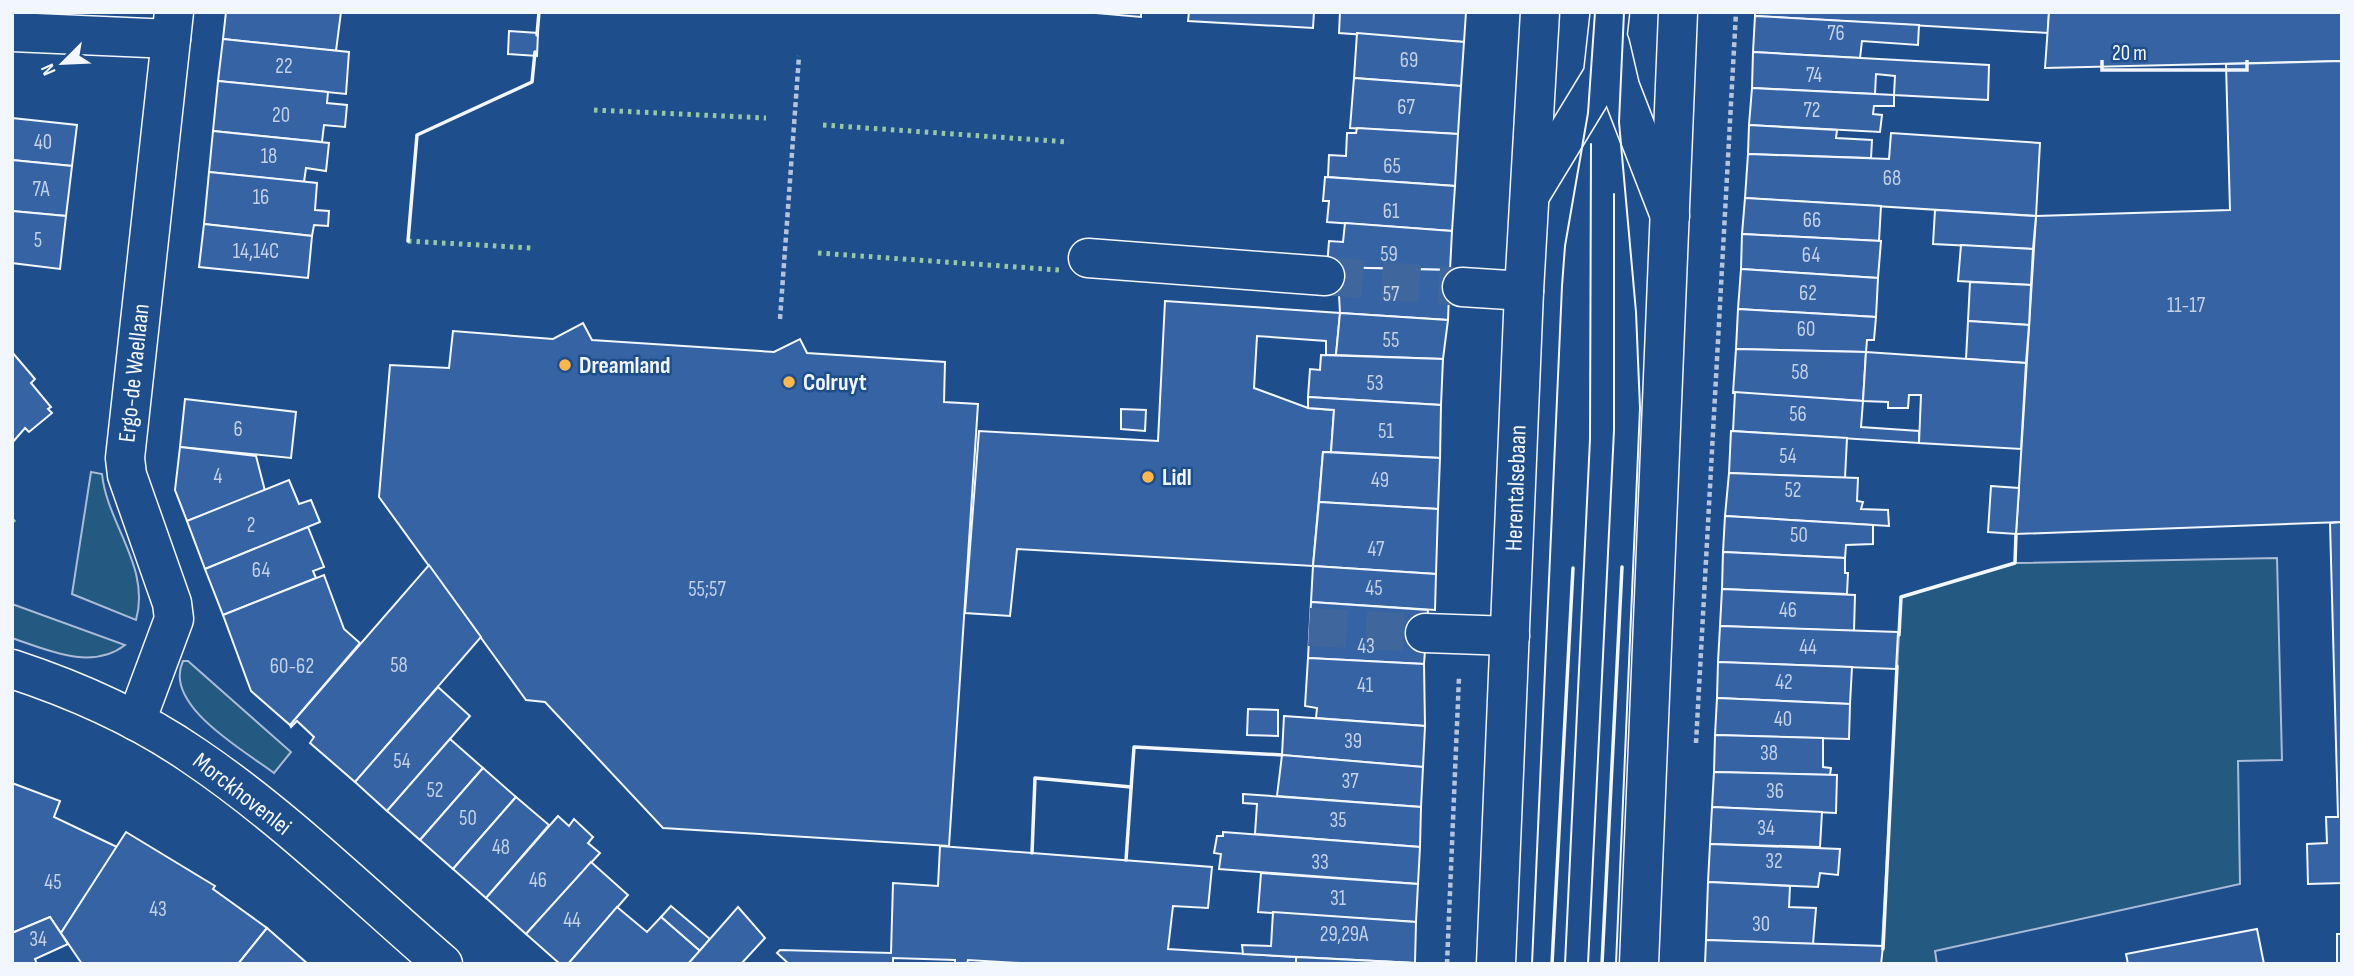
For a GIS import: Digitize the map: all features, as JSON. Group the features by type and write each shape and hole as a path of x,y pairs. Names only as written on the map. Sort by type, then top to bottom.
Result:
{"main road":[{"name":"Herentalsebaan","path":"1496,964 1524,291 1540,12"},
{"path":"1639,964 1678,12"},
{"path":"1530,195 1602,75 1609,23"},
{"path":"1609,23 1620,88 1670,216"},
{"path":"12,32 173,25"},
{"name":"Ergo-de Waellaan","path":"136,721 174,619 127,475 125,458 173,25"},
{"path":"1088,258 1325,275"},
{"path":"1462,286 1524,291"},
{"path":"1425,633 1510,636"},
{"name":"Morckhovenlei","path":"12,669 40,678 136,721 193,754 240,789 443,964"}],"path":[{"path":"1696,757 1736,12"},
{"path":"780,319 799,56"}],"shaded area":[{"path":"91,472 102,474 112,510 133,564 138,582 136,620 72,594"},
{"path":"2277,558 2282,760 2238,761 2240,884 1935,951 1937,964 1881,964 1901,597 2015,563"},
{"path":"12,604 125,645 112,653 84,657 69,656 12,638"},
{"path":"183,661 188,661 291,752 274,773 227,739 195,710 184,694 180,678"}],"building":[{"path":"226,12 341,12 336,51 223,39"},
{"path":"1084,12 1141,12 1141,17"},
{"path":"1189,12 1314,12 1313,28 1188,21"},
{"path":"1340,12 1466,12 1464,42 1339,33"},
{"path":"1755,12 2049,12 2048,33 1755,16"},
{"path":"2049,12 2342,12 2342,61 2045,68"},
{"path":"1755,16 1919,25 1918,45 1862,41 1860,58 1753,52"},
{"path":"509,31 538,33 537,56 508,54"},
{"path":"1357,33 1464,42 1461,86 1354,78"},
{"path":"223,39 349,52 346,94 218,81"},
{"path":"1753,52 1989,65 1988,100 1894,95 1895,76 1876,74 1875,94 1752,88"},
{"path":"2342,61 2342,522 2016,534 2036,216 2230,210 2226,64"},
{"path":"1354,78 1461,86 1458,134 1350,128"},
{"path":"218,81 328,92 327,103 347,105 345,127 324,125 322,142 213,131"},
{"path":"1752,88 1894,95 1894,106 1874,106 1873,114 1882,115 1880,132 1749,125"},
{"path":"12,118 77,125 72,166 12,160"},
{"path":"1749,125 1837,130 1836,138 1872,140 1871,158 1748,154"},
{"path":"1357,128 1458,134 1455,186 1328,177 1329,155 1346,156 1347,133 1356,133"},
{"path":"213,131 329,143 326,171 306,168 304,182 209,172"},
{"path":"1891,133 2040,143 2036,216 1745,198 1748,154 1889,159"},
{"path":"12,160 72,166 66,216 12,211"},
{"path":"209,172 317,183 315,210 329,211 328,226 314,225 312,236 204,224"},
{"path":"1325,177 1455,186 1452,231 1327,222 1329,201 1323,201"},
{"path":"1745,198 1881,206 1879,241 1742,234"},
{"path":"1935,210 2036,216 2033,249 1933,244"},
{"path":"12,211 66,216 60,269 12,263"},
{"path":"1345,223 1452,231 1450,270 1327,267 1329,241 1343,242"},
{"path":"204,224 312,236 308,278 199,267"},
{"path":"1742,234 1881,241 1878,278 1741,269"},
{"path":"1961,245 2033,249 2031,285 1958,281"},
{"path":"1327,267 1450,270 1448,320 1340,313 1339,295 1325,293"},
{"path":"1741,269 1878,278 1876,317 1738,309"},
{"path":"1970,282 2031,285 2029,325 1968,321"},
{"name":"Lidl","path":"1165,301 1340,313 1336,355 1326,355 1326,341 1257,336 1254,388 1308,408 1334,410 1331,452 1323,452 1313,566 1017,549 1010,616 965,613 979,431 1158,441"},
{"path":"1738,309 1876,317 1874,340 1867,340 1866,352 1736,349"},
{"path":"1340,313 1448,320 1443,359 1336,355"},
{"path":"1968,321 2029,325 2026,363 1966,359"},
{"path":"583,323 592,340 774,352 800,339 807,353 945,362 944,402 978,404 949,846 663,828 545,702 526,700 379,497 390,365 449,368 453,331 553,339"},
{"path":"1736,349 1866,352 1863,401 1733,393"},
{"path":"12,352 35,379 31,383 51,407 48,409 52,413 29,432 25,428 12,443"},
{"path":"1866,352 2026,363 2021,449 1919,443 1921,395 1909,395 1908,408 1888,408 1888,402 1863,401"},
{"path":"1321,355 1443,359 1441,405 1308,397 1310,369 1320,370"},
{"path":"1735,392 1863,401 1861,427 1919,431 1919,443 1733,431"},
{"path":"1308,397 1441,405 1440,458 1331,452 1334,410 1308,408"},
{"path":"185,399 296,412 291,458 180,447"},
{"path":"1121,409 1146,410 1145,431 1121,429"},
{"path":"1731,431 1847,438 1845,478 1729,473"},
{"path":"180,447 256,456 265,491 187,521 175,490"},
{"path":"1323,452 1440,458 1438,509 1319,502"},
{"path":"1729,473 1858,478 1857,501 1863,502 1861,509 1888,510 1889,526 1725,516"},
{"path":"289,480 299,504 311,500 320,522 205,569 187,521"},
{"path":"1991,486 2019,488 2016,534 1988,532"},
{"path":"1319,502 1438,509 1436,574 1313,566"},
{"path":"1725,516 1873,525 1873,544 1846,545 1845,558 1723,552"},
{"path":"2342,522 2342,883 2308,884 2307,844 2327,843 2326,817 2338,817 2330,523"},
{"path":"308,527 324,567 313,571 316,578 223,615 205,569"},
{"path":"1723,552 1845,558 1845,573 1848,573 1847,594 1722,589"},
{"path":"429,565 481,637 355,782 310,743 314,737 297,721 291,727 290,725"},
{"path":"1313,566 1436,574 1435,610 1311,602"},
{"path":"324,575 344,629 360,643 290,725 251,691 223,615"},
{"path":"1722,589 1855,595 1854,631 1720,626"},
{"path":"1311,602 1428,610 1424,664 1308,658"},
{"path":"1720,626 1898,632 1896,669 1718,662"},
{"path":"1308,658 1424,664 1425,726 1316,718 1317,708 1305,706"},
{"path":"1718,662 1852,667 1850,704 1717,698"},
{"path":"438,687 470,716 387,811 355,782"},
{"path":"1717,698 1850,704 1849,739 1715,735"},
{"path":"1248,709 1278,710 1278,736 1247,735"},
{"path":"1284,716 1425,726 1423,767 1282,755"},
{"path":"1715,735 1823,738 1823,767 1831,768 1830,775 1714,772"},
{"path":"450,739 483,768 420,840 387,811"},
{"path":"1282,755 1423,767 1421,807 1277,796"},
{"path":"483,768 516,797 453,869 420,840"},
{"path":"1714,772 1837,775 1836,813 1712,807"},
{"path":"12,783 60,801 54,817 117,847 61,933 50,917 12,933"},
{"path":"1243,794 1421,807 1420,847 1255,834 1257,804 1243,803"},
{"path":"516,797 549,825 486,898 453,869"},
{"path":"1712,807 1822,812 1820,847 1710,844"},
{"path":"558,816 569,826 574,819 593,837 588,843 600,853 526,934 486,898"},
{"path":"126,832 215,886 213,889 267,928 238,964 82,964 61,933"},
{"path":"1223,832 1420,847 1418,884 1219,869 1221,854 1214,853 1217,836 1223,836"},
{"path":"1710,844 1840,849 1838,875 1820,873 1818,887 1708,882"},
{"path":"940,846 1212,867 1208,908 1173,906 1168,949 1296,957 1296,964 1036,964 968,960 967,964 955,964 955,960 893,958 893,964 789,964 777,953 780,950 891,953 893,883 938,886"},
{"path":"591,862 628,895 568,964 560,964 526,934"},
{"path":"1261,873 1418,884 1416,922 1258,912"},
{"path":"1708,882 1790,886 1789,907 1816,908 1813,944 1706,940"},
{"path":"671,906 710,939 700,951 661,917"},
{"path":"617,907 647,932 661,917 700,951 688,964 568,964"},
{"path":"738,907 765,938 741,964 688,964"},
{"path":"1273,912 1416,922 1415,963 1243,954 1242,945 1271,946"},
{"path":"50,917 68,944 35,959 37,964 12,964 12,933"},
{"path":"267,928 308,964 238,964"},
{"path":"2257,929 2264,964 2128,964 2126,954"},
{"path":"2337,934 2342,934 2342,964 2337,964"},
{"path":"1706,940 1883,946 1881,964 1705,964"},
{"path":"1296,957 1415,963 1415,964 1296,964"}],"tunnel":[{"path":"1325,276 1462,287"},
{"path":"1309,627 1425,633"}],"tram line":[{"path":"1532,964 1562,286 1565,246 1588,113 1595,12"},
{"path":"1616,964 1640,408 1636,312 1619,122 1624,12"},
{"path":"1565,964 1590,439 1591,144"},
{"path":"1588,964 1614,430 1614,194"}],"hedge":[{"path":"594,110 766,118"},
{"path":"823,125 1069,142"},
{"path":"408,241 531,248"},
{"path":"818,253 1059,270"},
{"path":"12,520 17,526"}],"wall":[{"path":"537,35 539,12"},
{"path":"408,241 417,135 532,82 535,52"},
{"path":"1899,635 1901,597 2015,563 2016,534"},
{"path":"1602,964 1622,567"},
{"path":"1552,964 1573,568"},
{"path":"1883,949 1897,666"},
{"path":"1126,860 1134,747 1282,755"},
{"path":"1032,853 1035,778 1131,787"}],"place":[{"name":"Dreamland","path":"565,365"},
{"name":"Colruyt","path":"789,382"},
{"name":"Lidl","path":"1148,477"}]}
